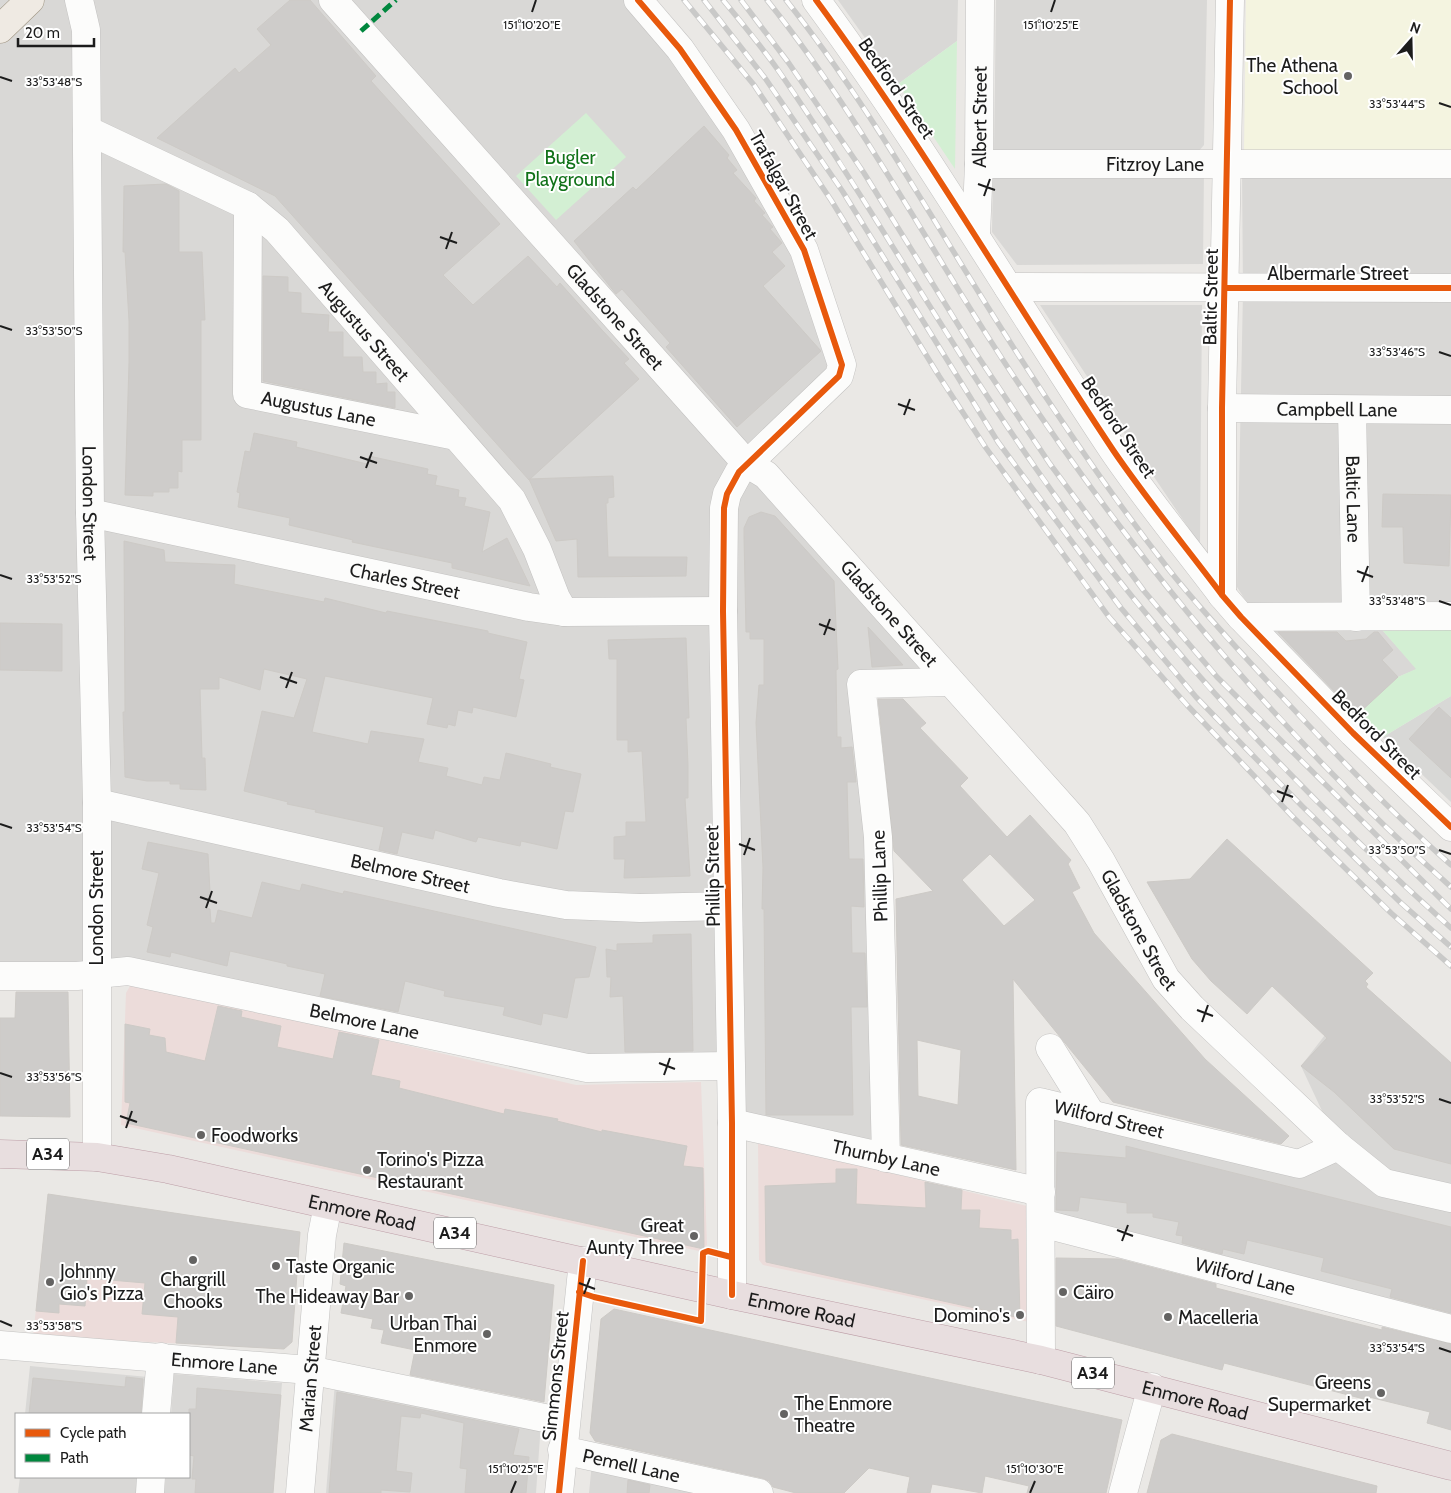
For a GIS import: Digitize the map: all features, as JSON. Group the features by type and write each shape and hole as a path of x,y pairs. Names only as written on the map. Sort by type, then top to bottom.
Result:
{"highway":[{"name":"Enmore Road","path":"0,1154 97,1157 168,1169 328,1206 1041,1360 1152,1387 1451,1466"}],"main road":[{"path":"0,30 30,0"}],"street":[{"name":"London Street","path":"79,0 86,30 90,513 97,803 97,1157"},
{"name":"Gladstone Street","path":"333,0 746,463 766,476 1077,823 1101,861 1166,979 1192,1008 1338,1146 1384,1183 1451,1198"},
{"name":"Trafalgar Street","path":"638,0 680,49 736,130 804,250 842,365 839,376 746,463"},
{"name":"Bedford Street","path":"816,0 868,70 1114,452 1222,595 1241,618 1353,733 1451,828"},
{"name":"Albert Street","path":"976,235 979,164 980,0"},
{"name":"Baltic Street","path":"1222,595 1222,408 1226,288 1230,0"},
{"name":"Augustus Street","path":"87,130 248,206 277,230 512,500 537,549 556,598 564,612"},
{"name":"Fitzroy Lane","path":"979,164 1451,164"},
{"name":"Augustus Lane","path":"248,206 247,394 456,436"},
{"name":"Albermarle Street","path":"1008,287 1451,288"},
{"name":"Campbell Lane","path":"1222,408 1451,410"},
{"name":"Baltic Lane","path":"1352,410 1356,617"},
{"name":"Phillip Street","path":"732,1294 732,1123 724,508 733,481 746,463"},
{"name":"Charles Street","path":"90,513 529,607 564,612 724,611"},
{"path":"1241,618 1451,616"},
{"name":"Phillip Lane","path":"886,1158 878,837 862,684 950,682"},
{"name":"Belmore Street","path":"97,803 499,893 566,905 640,908 728,906"},
{"name":"Belmore Lane","path":"0,976 76,976 128,970 587,1068 730,1066"},
{"path":"1050,1048 1091,1114"},
{"name":"Wilford Street","path":"1041,1360 1040,1102 1299,1164 1338,1146"},
{"name":"Thurnby Lane","path":"732,1123 1040,1192"},
{"name":"Marian Street","path":"300,1493 322,1235 328,1206"},
{"name":"Wilford Lane","path":"1041,1223 1451,1329"},
{"name":"Simmons Street","path":"559,1493 564,1422 583,1261"},
{"name":"Enmore Lane","path":"0,1344 161,1356 309,1370 564,1422"},
{"path":"156,1413 161,1356"},
{"path":"1124,1493 1152,1387"},
{"name":"Pemell Lane","path":"562,1450 759,1493"},
{"path":"150,1493 151,1478"}],"shaded area":[{"path":"0,0 638,0 736,130 842,365 747,463 950,682 862,684 886,1158 732,1123 730,1067 587,1068 128,971 0,976"},
{"path":"838,0 958,0 957,41 898,84"},
{"path":"996,0 1207,0 1204,145 1197,153 994,151"},
{"name":"The Athena School","path":"1246,0 1451,0 1451,151 1244,153"},
{"path":"1242,169 1451,170 1451,615 1249,606 1237,587 1243,292"},
{"path":"993,170 1204,170 1203,264 1017,265 992,232"},
{"path":"1040,305 1202,305 1200,545 1123,431"},
{"path":"1377,624 1417,669 1398,677 1356,716 1269,625"},
{"path":"1451,696 1451,802 1383,737"},
{"path":"133,981 576,1085 701,1082 707,1245 699,1251 121,1125 126,993"},
{"path":"1368,989 1451,1062 1451,1329 1041,1223 1040,1102 1299,1164 1338,1145 1301,1066 1328,1031"},
{"path":"758,1141 1027,1206 1029,1322 763,1265 759,1260"},
{"path":"53,1195 300,1232 292,1342 284,1349 33,1336 48,1199"},
{"path":"30,1366 148,1377 145,1413 25,1413"},
{"path":"174,1374 282,1383 273,1493 164,1493 166,1478 190,1478 190,1413 171,1413"},
{"path":"335,1382 541,1423 536,1493 326,1493"},
{"path":"592,1463 721,1493 589,1493"},
{"path":"20,1478 140,1478 139,1493 18,1493"}],"green space":[{"path":"957,41 955,169 898,84"},
{"name":"Bugler Playground","path":"586,113 626,157 556,220 516,176"},
{"path":"1377,624 1451,624 1451,696 1383,737 1356,716 1398,677 1416,669"}],"building":[{"path":"290,0 310,0 376,76 371,81 500,224 443,275 473,305 528,256 557,287 560,283 629,359 624,363 639,379 529,480 275,196 157,138 235,68 239,73 271,45 257,29"},
{"path":"704,126 729,155 727,158 737,170 733,173 756,198 754,201 765,213 762,215 773,227 770,229 782,243 772,252 785,266 763,286 821,351 737,427 666,347 670,343 622,289 616,294 574,241 633,187 636,190"},
{"path":"166,184 179,191 179,252 202,252 205,320 201,320 201,440 182,440 182,472 178,471 178,488 169,488 169,492 153,492 153,496 125,495 129,321 125,252 123,252 124,186"},
{"path":"263,276 288,277 288,292 301,293 301,313 329,315 328,332 343,332 343,357 362,357 363,372 376,372 376,384 387,383 387,392 395,392 395,408 263,381"},
{"path":"254,433 297,442 296,447 367,464 369,456 428,469 427,474 437,476 435,485 459,490 458,497 466,498 464,506 490,512 482,552 507,538 530,586 452,568 452,563 352,542 353,540 289,525 290,518 238,507 240,493 237,492 245,451 250,452"},
{"path":"613,476 614,497 608,498 608,503 606,503 608,557 687,557 686,576 578,577 577,539 556,541 529,479"},
{"path":"1383,494 1451,495 1449,566 1404,563 1403,527 1382,527"},
{"path":"761,512 775,516 834,581 838,669 836,670 837,737 841,737 841,748 852,747 856,782 847,782 849,859 863,859 864,907 851,906 852,953 865,953 867,1007 851,1007 853,1115 766,1115 763,868 756,723 759,685 764,685 764,639 750,639 750,632 746,632 744,536 744,528 749,517"},
{"path":"124,541 164,550 165,562 235,565 234,584 324,602 325,598 386,613 387,611 488,631 488,633 527,642 519,679 524,680 516,717 473,707 472,713 458,710 455,726 448,724 447,728 427,724 433,698 325,676 312,732 368,744 371,731 424,739 418,762 448,768 446,776 482,785 484,777 500,780 506,753 551,764 550,767 581,774 573,812 565,811 557,849 521,841 520,846 478,837 476,842 435,830 433,839 402,832 397,854 379,850 384,827 315,812 316,810 287,804 288,802 244,791 262,711 294,718 307,679 264,669 260,690 219,677 219,689 200,689 202,758 205,758 206,790 180,789 180,784 170,784 170,781 147,781 125,777 123,712 125,712"},
{"path":"0,623 62,624 62,671 0,670"},
{"path":"868,627 903,665 872,667"},
{"path":"1278,632 1337,632 1346,641 1366,639 1374,632 1378,632 1393,650 1382,660 1398,677 1357,715"},
{"path":"686,638 689,718 686,718 688,798 685,798 690,876 624,878 625,859 614,859 614,837 626,836 626,822 646,822 642,751 628,752 628,740 617,740 617,659 609,659 608,640"},
{"path":"878,699 903,699 926,723 920,728 968,778 960,786 1007,837 1030,815 1071,860 1068,864 1080,888 1072,892 1094,933 1205,1059 1289,1136 1281,1144 1113,1102 1013,979 1016,1170 901,1145 896,899 933,891 894,851","holes":["990,854 1035,900 1004,926 962,880","917,1040 961,1050 958,1105 918,1096"]},
{"path":"1439,707 1451,718 1451,778 1409,739"},
{"path":"1227,839 1373,973 1365,981 1368,984 1366,987 1451,1063 1451,1164 1394,1149 1334,1092 1301,1066 1327,1038 1272,986 1247,1014 1211,981 1192,959 1147,882 1190,879"},
{"path":"148,842 208,854 210,892 206,908 210,909 211,923 215,923 218,910 252,918 262,882 300,891 302,884 343,894 344,891 596,947 589,977 575,978 567,1018 543,1013 541,1025 503,1015 505,1007 444,996 445,991 405,981 398,1012 320,996 325,974 287,966 287,964 230,951 227,966 171,952 170,957 147,952 153,927 147,925 159,873 142,869"},
{"path":"691,934 693,1051 625,1052 623,996 610,997 611,977 607,977 606,949 617,951 617,944 653,943 653,935"},
{"path":"16,992 68,992 70,1117 0,1116 0,1018 15,1018"},
{"path":"218,1006 242,1011 241,1017 281,1026 277,1047 333,1059 339,1032 379,1040 371,1075 400,1081 399,1088 504,1114 505,1109 558,1119 557,1121 602,1132 602,1130 687,1146 683,1166 703,1168 704,1249 126,1123 130,1103 125,1102 125,1024 150,1029 149,1035 165,1038 166,1052 205,1061"},
{"path":"1126,1146 1451,1227 1451,1313 1390,1297 1392,1289 1321,1271 1324,1258 1247,1240 1244,1254 1223,1249 1222,1254 1182,1243 1183,1236 1176,1235 1179,1222 1153,1217 1153,1213 1127,1213 1127,1203 1080,1197 1078,1211 1056,1210 1057,1152 1126,1158"},
{"path":"836,1169 857,1169 856,1204 926,1208 925,1182 962,1190 961,1210 980,1210 979,1228 1011,1230 1011,1240 1018,1239 1020,1318 766,1262 765,1186 836,1183"},
{"path":"48,1194 300,1232 292,1342 284,1349 176,1343 178,1317 142,1314 145,1283 87,1278 85,1306 59,1304 59,1313 36,1311"},
{"path":"344,1243 554,1285 544,1402 410,1375 415,1350 381,1343 384,1330 371,1328 373,1319 341,1313 346,1286 340,1284"},
{"path":"1056,1258 1119,1259 1216,1284 1216,1288 1382,1330 1382,1327 1451,1344 1451,1430 1427,1423 1430,1412 1365,1396 1364,1399 1224,1363 1222,1370 1056,1326"},
{"path":"614,1309 1122,1420 1106,1493 1027,1493 1029,1486 985,1476 982,1493 932,1484 930,1493 907,1493 910,1477 869,1468 844,1493 796,1493 773,1487 769,1481 762,1478 595,1441 590,1433 601,1319"},
{"path":"126,1377 143,1379 141,1413 29,1413 33,1378 125,1387"},
{"path":"197,1388 281,1395 273,1493 195,1493 196,1479 192,1479 194,1456 190,1455 189,1409 196,1409"},
{"path":"337,1392 519,1429 513,1455 529,1457 526,1493 465,1493 467,1469 460,1468 464,1423 421,1413 420,1418 401,1416 396,1471 412,1473 410,1492 381,1490 381,1493 329,1493"},
{"path":"1172,1434 1377,1486 1376,1493 1147,1493 1161,1440"},
{"path":"628,1480 650,1485 649,1493 627,1493"}],"railway":[{"path":"684,0 754,85 831,200 939,376 986,448 1109,617 1187,705 1292,816 1391,913 1451,966"},
{"path":"704,0 765,78 843,192 998,442 1121,608 1196,697 1302,806 1401,903 1451,947"},
{"path":"723,0 772,61 812,119 1003,421 1082,533 1179,653 1230,711 1338,822 1451,928"},
{"path":"741,0 788,62 864,173 975,352 1050,464 1144,591 1217,677 1451,909"},
{"path":"767,0 798,40 856,124 990,340 1040,415 1091,488 1146,560 1202,630 1322,763 1385,826 1451,887"},
{"path":"786,0 845,80 899,162 1003,331 1063,423 1126,513 1170,571 1225,636 1324,741 1386,805 1451,865"}],"marked path":[{"path":"361,31 396,0"}],"cycle path":[{"path":"638,0 680,49 736,130 804,250 842,365 839,376 739,472 727,494 724,508 723,611 732,1123 732,1295"},
{"path":"816,0 931,167 1076,394 1139,487 1241,617 1353,733 1451,827"},
{"path":"1222,595 1222,408 1230,0"},
{"path":"1226,288 1451,288"},
{"path":"579,1292 701,1321 703,1253 708,1251 731,1257"},
{"path":"559,1493 583,1261"}],"place":[{"name":"The Athena School","path":"1348,76"},
{"name":"Foodworks","path":"201,1135"},
{"name":"Torino's Pizza Restaurant","path":"367,1170"},
{"name":"Great Aunty Three","path":"694,1236"},
{"name":"Chargrill Chooks","path":"193,1260"},
{"name":"Taste Organic","path":"276,1266"},
{"name":"Johnny Gio's Pizza","path":"50,1282"},
{"name":"Cäiro","path":"1063,1292"},
{"name":"The Hideaway Bar","path":"409,1296"},
{"name":"Domino's","path":"1020,1315"},
{"name":"Macelleria","path":"1168,1317"},
{"name":"Urban Thai Enmore","path":"487,1334"},
{"name":"Greens Supermarket","path":"1381,1393"},
{"name":"The Enmore Theatre","path":"784,1414"}]}
